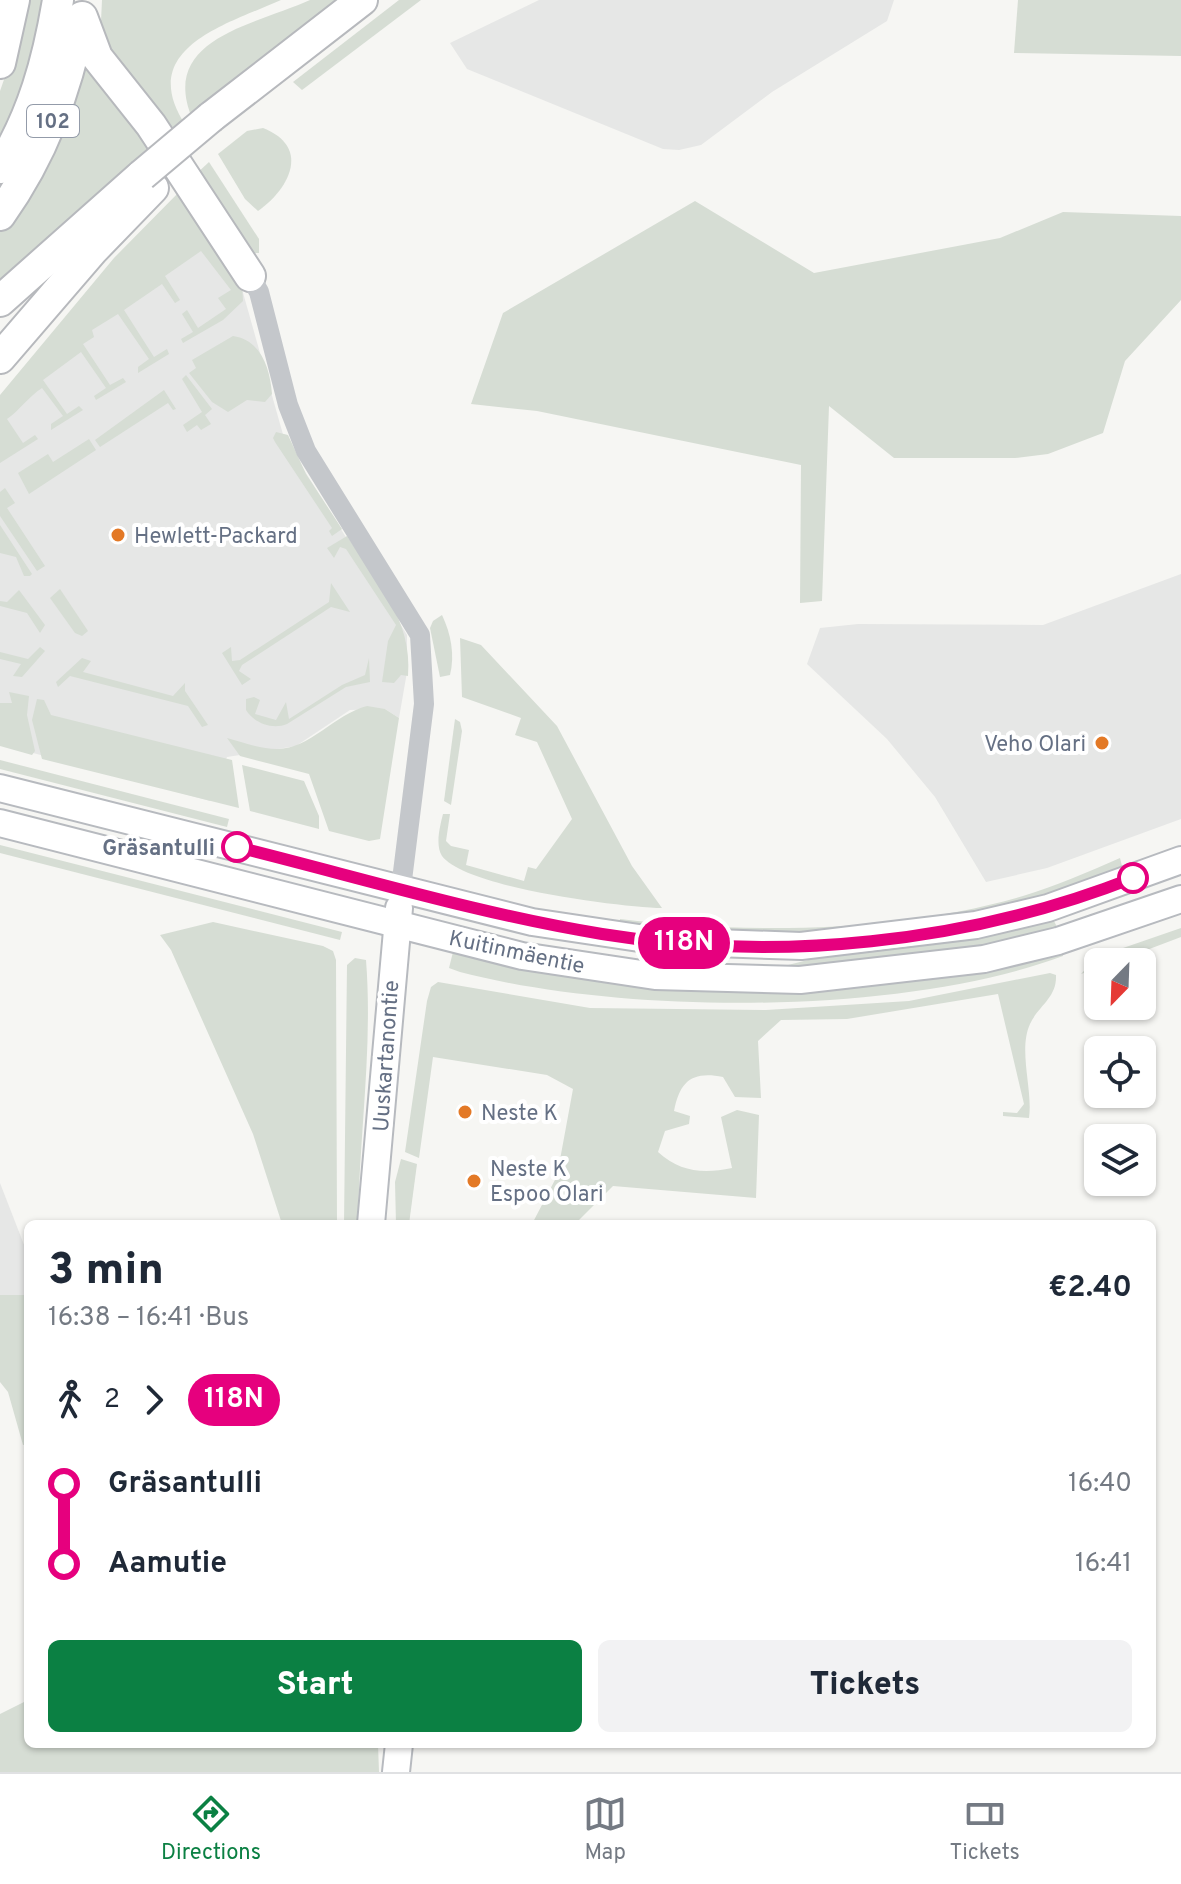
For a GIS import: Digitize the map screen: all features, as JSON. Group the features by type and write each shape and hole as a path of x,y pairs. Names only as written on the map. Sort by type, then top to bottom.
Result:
{"highway":[{"path":"0,63 14,0"},
{"path":"0,301 148,181 241,94 362,0"},
{"path":"74,6 97,57 151,125 250,276"},
{"name":"102","path":"0,168 28,116 45,68 74,6"},
{"name":"102","path":"0,215 50,131 70,71 74,6"},
{"path":"0,358 148,181"}],"main road":[{"name":"Kuitinmäentie","path":"0,788 532,922 605,935 732,946 801,946 976,925 1048,908 1181,860"},
{"name":"Kuitinmäentie","path":"0,823 522,956 587,968 711,979 800,980 984,959 1058,941 1181,899"},
{"name":"Uuskartanontie","path":"371,1220 401,888"},
{"path":"396,1772 399,1748"},
{"path":"399,1748 402,1772"}],"street":[{"path":"250,276 259,292 288,405 306,451 420,635 424,704 401,888"}],"shaded area":[{"path":"26,0 43,0 37,35 23,87 0,135 0,91 14,51"},
{"path":"102,0 281,0 214,30 179,58 171,77 173,99 186,126 169,136 100,42"},
{"path":"310,0 347,0 192,118 185,91 189,69 200,52 240,27"},
{"path":"399,0 421,0 302,90 293,82"},
{"path":"539,0 894,0 887,21 772,92 701,145 679,150 663,149 467,69 450,43"},
{"path":"1018,0 1181,0 1181,56 1014,53"},
{"path":"83,54 158,151 0,290 0,232 32,181"},
{"path":"263,128 278,136 291,157 286,180 258,211 245,199 218,154 247,131"},
{"path":"209,162 259,239 259,253 252,253 194,176"},
{"path":"183,188 242,283 243,301 223,320 183,343 181,339 193,332 182,314 187,310 198,328 226,309 218,298 231,290 201,251 165,276 180,300 175,303 162,284 124,310 154,357 167,349 169,354 138,373 138,367 149,359 118,314 92,330 94,337 83,344 110,385 123,378 126,382 96,400 94,396 106,388 81,352 43,380 67,414 79,406 83,410 51,430 51,424 63,416 42,388 7,419 23,443 35,435 38,439 0,463 0,395 114,258"},
{"path":"695,201 814,273 1000,238 1063,212 1181,216 1181,300 1125,361 1103,433 1048,454 1015,458 894,458 829,406 822,601 800,603 801,465 537,411 471,404 503,313"},
{"path":"189,203 240,282 284,438 407,635 407,672 399,718 385,709 350,710 296,746 227,757 210,801 0,744 0,404"},
{"path":"233,336 251,343 257,349 266,365 272,394 265,402 247,400 228,412 212,402 189,373 196,368 192,360"},
{"path":"186,375 212,409 205,415 211,424 201,430 197,425 187,432 183,425 202,412 182,379"},
{"path":"164,390 176,409 173,410 168,403 100,447 95,440"},
{"path":"276,432 288,435 306,474 342,529 332,536 329,531 332,528 275,442"},
{"path":"89,439 96,450 29,494 18,473 48,454 53,462"},
{"path":"5,488 15,503 7,508 45,566 37,571 0,516 0,492"},
{"path":"0,525 32,574 30,576 24,576 16,557 0,553"},
{"path":"347,536 390,602 405,637 408,676 401,675 394,683 382,682 388,641 396,625 346,549 340,547 334,558 327,548"},
{"path":"1181,574 1181,819 1047,868 986,882 935,797 887,739 807,664 820,628 858,624 1043,625"},
{"path":"331,583 350,612 331,607 242,665 239,671 251,679 242,685 222,653 231,647 232,661 240,660 329,602"},
{"path":"60,589 88,631 82,636 75,633 50,598"},
{"path":"19,590 45,625 40,633 27,613 0,606 0,601 7,602"},
{"path":"442,615 450,637 452,660 450,675 440,677 430,628 433,621"},
{"path":"460,638 481,645 557,726 632,866 662,908 581,900 511,886 457,867 442,856 439,846 443,814 450,814 446,841 451,846 469,850 466,865 524,881 528,867 536,869 572,819 537,742 515,735 521,718 462,697"},
{"path":"40,647 45,651 22,677 13,676 21,664 0,659 0,652 28,659"},
{"path":"82,658 91,661 83,672 173,696 185,683 185,691 208,725 202,727 188,706 70,676 58,687 56,682"},
{"path":"369,658 370,682 346,687 287,724 264,724 246,710 246,699 254,697 260,700 255,714 276,720 286,702 289,719 342,685 365,675"},
{"path":"9,692 29,696 27,715 35,751 32,755 0,746 0,703 12,703"},
{"path":"37,699 44,700 51,715 232,760 239,808 42,759 32,720"},
{"path":"367,706 385,709 399,718 380,839 369,841 329,831 309,774 240,756 227,738 264,748 289,747 312,738 344,716"},
{"path":"455,719 460,722 462,731 451,805 444,801"},
{"path":"0,760 229,819 227,827 0,769"},
{"path":"242,765 304,781 319,816 319,829 250,811"},
{"path":"0,845 342,932 340,940 0,853"},
{"path":"1120,858 1122,866 1084,887 1006,908 786,936 619,926 620,919 720,927 823,927 925,917 1023,896"},
{"path":"1053,919 1057,927 1013,943 831,970 780,967 820,957 959,941"},
{"path":"213,922 323,946 333,951 336,960 337,1220 281,1220 253,1134 171,950 160,935"},
{"path":"1181,928 1181,937 1152,948 1123,948"},
{"path":"453,952 530,970 607,982 682,989 757,991 908,981 1062,953 1063,956 998,976 924,990 845,999 763,1003 681,1002 527,986 449,968"},
{"path":"355,958 366,960 368,993 358,1220 344,1220 347,965"},
{"path":"1050,973 1056,975 1054,990 1034,1017 1027,1034 1025,1058 1029,1118 1003,1116 1003,1112 1017,1113 1024,1104 998,994 847,1019 781,1020 758,1041 761,1098 735,1097 723,1077 703,1076 689,1080 680,1092 674,1111 690,1116 689,1124 665,1131 658,1152 675,1164 692,1170 732,1168 721,1117 737,1110 759,1115 756,1198 613,1186 579,1220 534,1220 557,1176 573,1089 547,1075 433,1057 419,1158 405,1152 427,1001 431,987 438,982 590,1008 766,1010 909,1001"},
{"path":"401,1159 417,1164 410,1220 396,1220 395,1182"},
{"path":"0,1183 24,1245 24,1295 0,1295"},
{"path":"0,1295 24,1295 24,1445 8,1392 0,1382"},
{"path":"24,1702 24,1748 378,1748 379,1772 0,1772 0,1714"}],"bus line":[{"name":"118N","path":"237,847 532,922 605,935 732,946 801,946 976,925 1048,908 1133,878"}],"place":[{"name":"Hewlett-Packard","path":"118,535"},
{"name":"Veho Olari","path":"1102,743"},
{"name":"Gräsantulli","path":"237,847"},
{"name":"Neste K","path":"465,1112"},
{"name":"Neste K Espoo Olari","path":"474,1181"}]}
